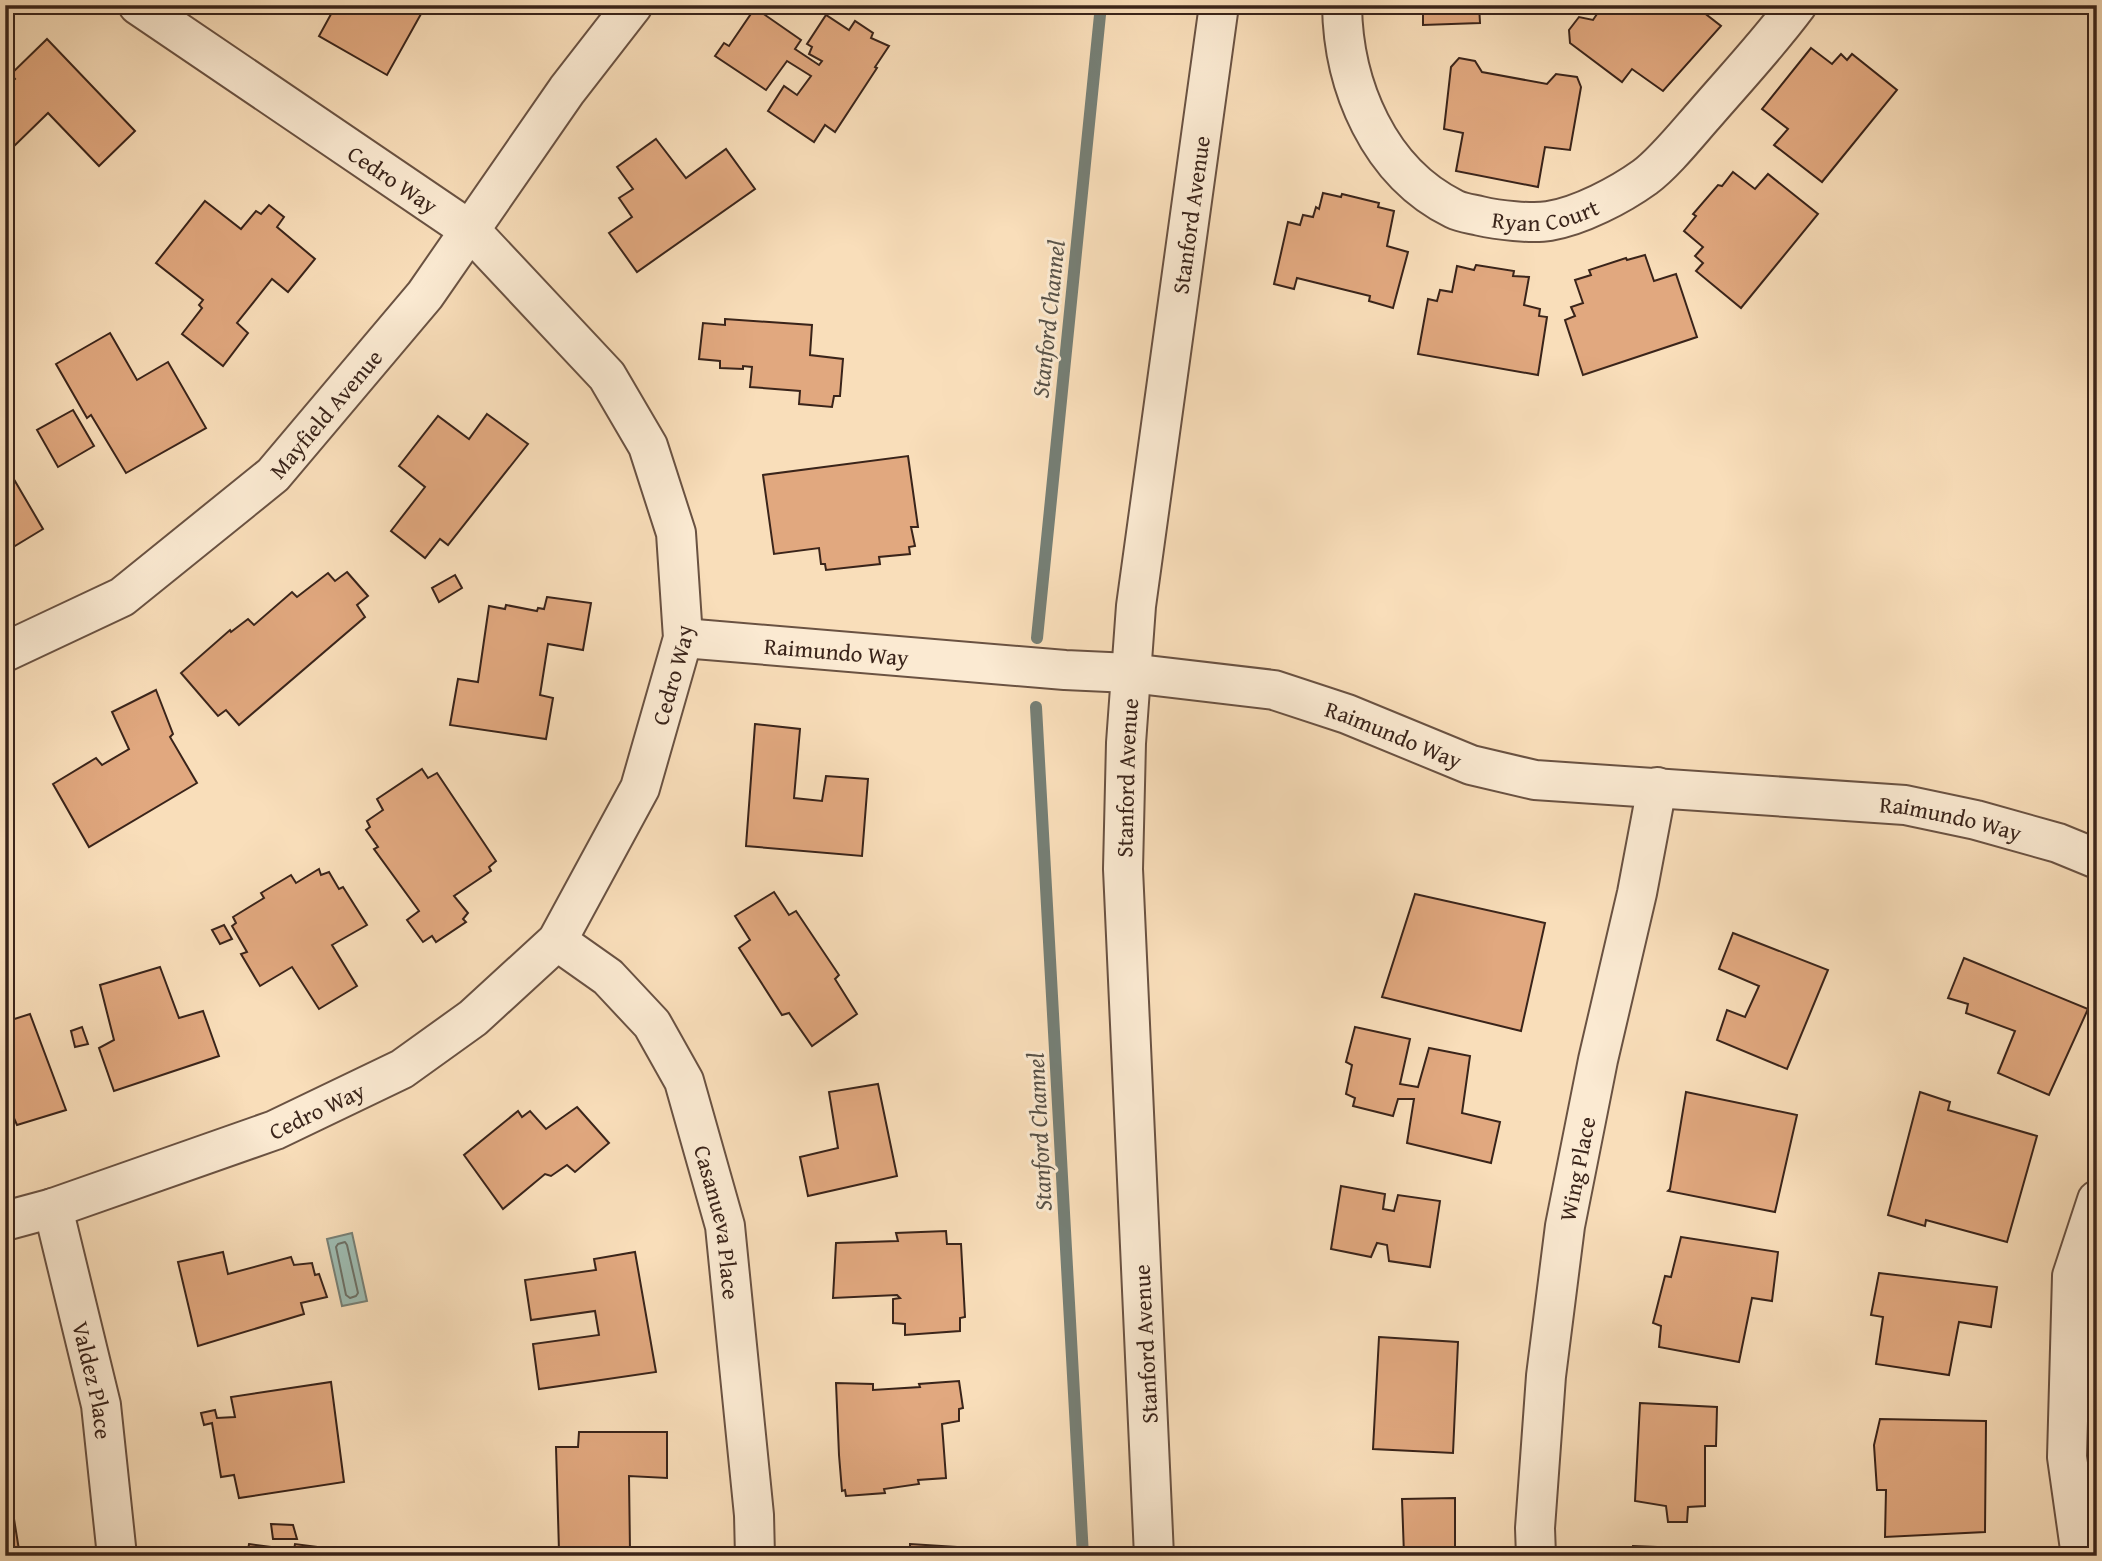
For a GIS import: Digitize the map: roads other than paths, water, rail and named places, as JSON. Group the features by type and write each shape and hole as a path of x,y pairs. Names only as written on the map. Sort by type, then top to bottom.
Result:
{"street":[{"name":"Cedro Way","path":"5,1221 53,1208 275,1130 402,1069 473,1018 557,941 639,788 683,638 676,533 648,446 607,376 471,231 138,5"},
{"name":"Mayfield Avenue","path":"567,90 613,5"},
{"name":"Mayfield Avenue","path":"5,652 122,597 273,475 425,295 567,90 634,5"},
{"name":"Stanford Avenue","path":"1154,1556 1123,869 1126,743 1138,592 1219,5"},
{"name":"Ryan Court","path":"1342,5 1342,26 1357,95 1373,133 1397,165 1428,193 1456,210 1494,219 1548,221 1597,206 1646,176 1688,134 1797,5"},
{"name":"Raimundo Way","path":"683,638 1051,669 1130,673 1274,690 1347,714 1471,765 1535,780 1905,805 1976,820 2046,840 2097,859"},
{"name":"Wing Place","path":"1536,1556 1535,1528 1546,1376 1565,1226 1598,1060 1637,893 1657,787"},
{"name":"Casanueva Place","path":"557,941 608,977 652,1024 684,1081 725,1226 754,1515 755,1556"},
{"path":"2081,1556 2067,1457 2072,1276 2097,1200"},
{"name":"Valdez Place","path":"53,1208 101,1405 117,1556"}],"water":[{"path":"352,1233 367,1301 342,1306 327,1239"}],"waterway":[{"name":"Stanford Channel","path":"1037,638 1101,5"},
{"name":"Stanford Channel","path":"1036,707 1083,1556"}]}
